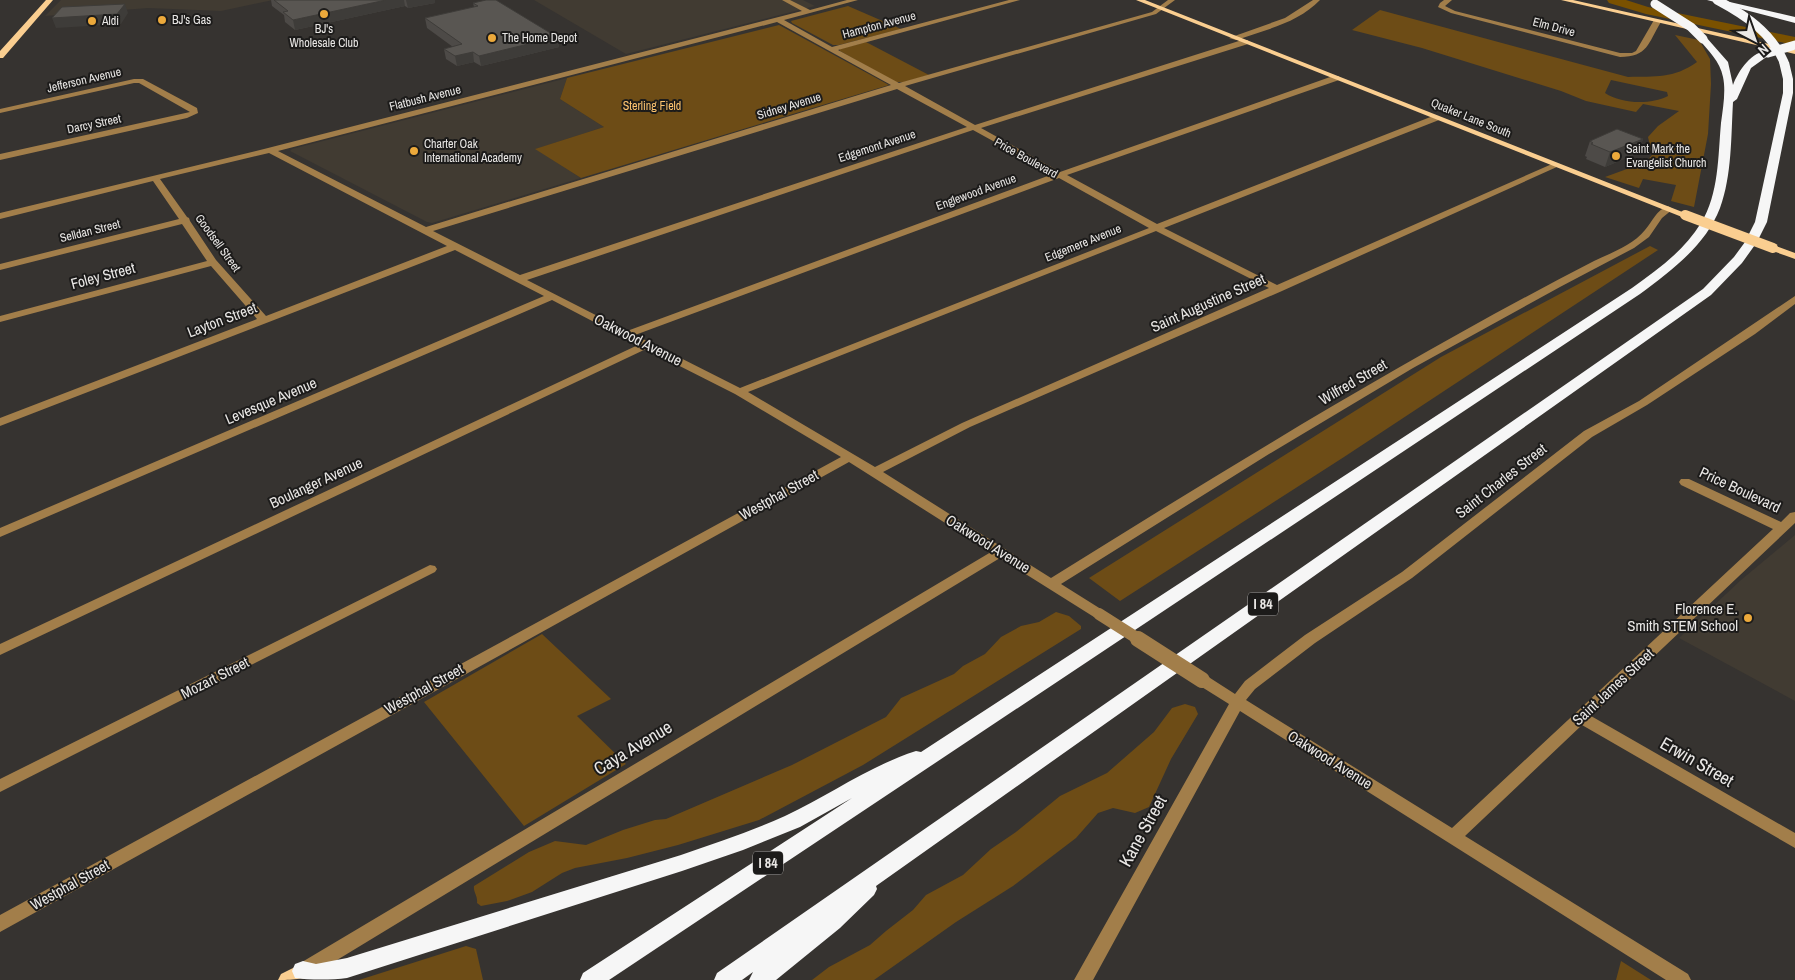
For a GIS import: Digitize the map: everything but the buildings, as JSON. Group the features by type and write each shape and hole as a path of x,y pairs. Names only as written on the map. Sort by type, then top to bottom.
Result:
{"highway":[{"name":"I 84","path":"591,980 1658,274 1694,241 1714,210 1721,180 1728,83 1725,65 1691,27 1647,0"},
{"path":"1711,0 1795,20"},
{"name":"I 84","path":"725,980 1706,292 1734,266 1759,229 1780,135 1788,86 1784,62 1777,46 1765,32 1745,16 1716,0"},
{"path":"1727,108 1744,70 1752,61 1768,53 1795,45"},
{"path":"1780,135 1790,123 1795,110"},
{"path":"295,975 348,968 715,852 793,821 882,772 945,746"},
{"path":"760,980 843,913 885,868"}],"main road":[{"path":"0,56 50,0"},
{"name":"Quaker Lane South","path":"1139,0 1555,166 1795,256"},
{"path":"1564,0 1795,52"}],"street":[{"path":"785,0 810,12"},
{"name":"Flatbush Avenue","path":"0,216 270,150 855,0"},
{"name":"Hampton Avenue","path":"833,49 1017,0"},
{"name":"Sidney Avenue","path":"426,230 898,86 1154,13 1172,0"},
{"path":"1233,38 1289,20 1301,14 1317,0"},
{"name":"Elm Drive","path":"1449,0 1442,4 1441,7 1620,55 1639,52 1658,22"},
{"name":"Price Boulevard","path":"778,20 1155,228 1278,289"},
{"name":"Edgemont Avenue","path":"519,279 972,128 1244,42"},
{"name":"Englewood Avenue","path":"626,335 1058,175 1336,78"},
{"name":"Jefferson Avenue","path":"0,111 140,81 188,106 194,110 194,113"},
{"name":"Darcy Street","path":"0,157 194,113"},
{"name":"Edgemere Avenue","path":"740,392 1436,118"},
{"name":"Oakwood Avenue","path":"270,150 626,335 740,392 874,472 1453,838 1682,980"},
{"name":"Saint Augustine Street","path":"874,472 966,425 1555,166"},
{"name":"Goodsell Street","path":"155,178 186,220 213,262 264,320"},
{"name":"Wilfred Street","path":"1051,584 1322,417 1421,360 1631,246 1643,238 1651,229 1657,217 1668,209"},
{"name":"Selldan Street","path":"0,267 186,220"},
{"name":"Layton Street","path":"0,422 455,246"},
{"name":"Foley Street","path":"0,319 213,262"},
{"name":"Levesque Avenue","path":"0,534 553,296"},
{"name":"Saint Charles Street","path":"1238,702 1250,685 1310,639 1407,575 1588,434 1643,403 1751,332 1795,299"},
{"name":"Boulanger Avenue","path":"0,650 646,345"},
{"name":"Westphal Street","path":"0,924 849,457"},
{"name":"Price Boulevard","path":"1685,482 1782,528"},
{"name":"Saint James Street","path":"1453,838 1795,516"},
{"name":"Caya Avenue","path":"295,975 1000,552"},
{"name":"Mozart Street","path":"0,786 430,570"},
{"name":"Kane Street","path":"1083,980 1238,702"},
{"name":"Erwin Street","path":"1580,717 1795,841"}],"shaded area":[{"path":"61,0 273,0 221,11 148,8 45,16"},
{"path":"534,0 803,0 815,6 626,54"},
{"name":"Charter Oak International Academy","path":"567,78 560,99 604,127 536,149 581,178 432,223 290,151 292,149"},
{"name":"Florence E. Smith STEM School","path":"1795,535 1795,701 1679,638 1741,580"}],"green space":[{"path":"848,6 901,29 833,45 791,21"},
{"path":"1380,10 1628,77 1664,76 1688,67 1697,62 1675,35 1699,40 1710,59 1711,84 1708,134 1694,207 1671,201 1676,185 1643,179 1639,188 1605,177 1646,162 1652,155 1648,137 1658,126 1679,111 1643,104 1636,112 1586,101 1561,91 1422,48 1352,30","holes":["1611,80 1667,92 1668,96 1645,102 1619,99 1605,93"]},
{"name":"Sterling Field","path":"779,25 889,85 581,178 535,149 604,127 560,99 567,78"},
{"path":"866,42 929,75 904,82 895,82 840,51 840,49"},
{"path":"1650,246 1658,250 1344,457 1120,601 1089,578 1441,357"},
{"path":"1056,612 1069,616 1081,626 1081,629 863,765 759,820 678,845 627,858 575,868 562,873 532,892 507,901 481,906 477,903 474,886 529,852 555,841 586,845 623,830 655,820 666,819 792,765 886,717 901,698 954,674 963,666 985,654 1001,637 1021,626 1039,622"},
{"path":"542,634 611,699 577,716 626,764 524,826 424,702"},
{"path":"1185,704 1195,707 1198,714 1171,759 1149,807 1135,813 1113,808 1098,813 1076,838 1013,886 956,922 874,980 812,980 829,967 870,945 913,910 926,895 963,875 991,849 1016,832 1060,796 1107,773 1154,732 1172,708"},
{"path":"466,946 476,949 483,980 359,980"},
{"path":"1621,961 1651,980 1616,980"}],"waterway":[{"path":"1613,0 1646,10 1795,41"}],"place":[{"name":"BJ's Wholesale Club","path":"324,14"},
{"name":"BJ's Gas","path":"162,20"},
{"name":"Aldi","path":"92,21"},
{"name":"The Home Depot","path":"492,38"},
{"name":"Charter Oak International Academy","path":"414,151"},
{"name":"Saint Mark the Evangelist Church","path":"1616,156"},
{"name":"Florence E. Smith STEM School","path":"1748,618"}]}
